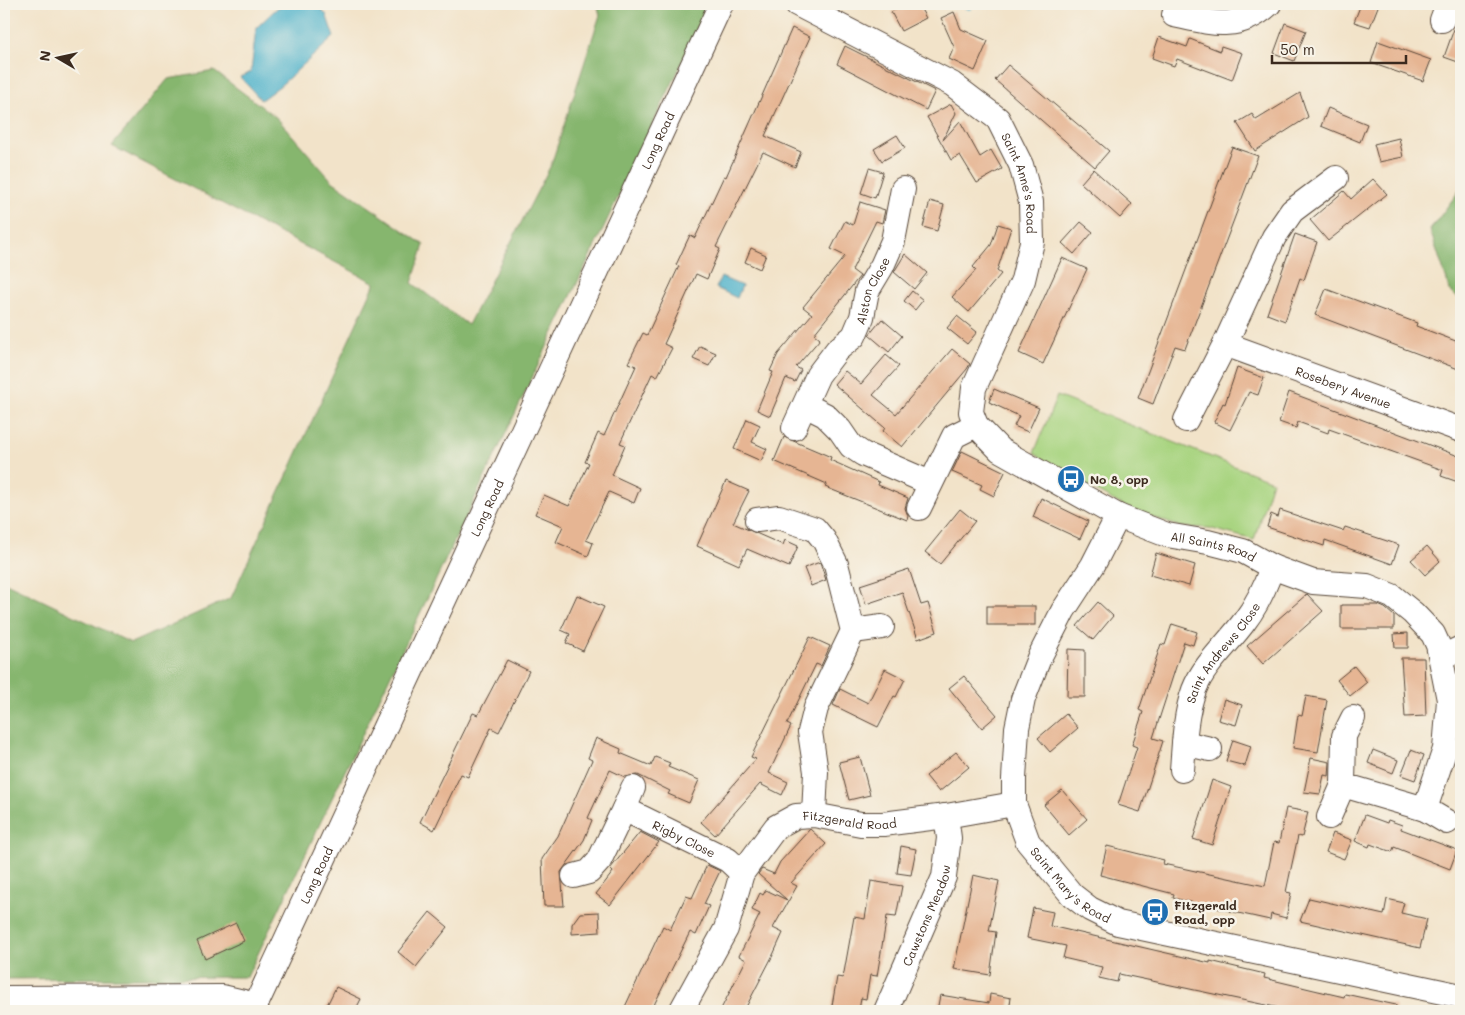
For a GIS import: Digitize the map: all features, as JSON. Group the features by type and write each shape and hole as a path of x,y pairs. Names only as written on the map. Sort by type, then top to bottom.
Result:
{"street":[{"name":"Long Road","path":"254,1008 721,4"},
{"name":"Saint Anne's Road","path":"797,4 952,84 998,119 1021,166 1031,202 1032,242 1023,280 974,388 971,412 976,425"},
{"path":"1174,15 1215,24 1241,22 1259,13 1269,4"},
{"path":"1186,420 1225,344 1274,237 1292,211 1325,177"},
{"name":"Alston Close","path":"794,428 818,375 837,350 854,336 862,317 867,291 882,266 893,241 903,189"},
{"name":"Rosebery Avenue","path":"1225,344 1461,430"},
{"path":"805,405 825,415 840,430 851,446 863,454 930,483"},
{"path":"919,508 954,436 976,425"},
{"name":"All Saints Road","path":"976,425 1000,450 1118,516 1167,535 1208,542 1243,552 1272,567 1313,582 1367,586 1392,596 1452,652 1445,750 1424,809"},
{"name":"Saint Mary's Road","path":"1118,516 1093,565 1062,611 1039,658 1023,699 1014,753 1014,804 1028,842 1072,895 1090,909 1118,923 1461,996"},
{"path":"757,520 779,517 814,529 824,540 836,564 853,631 816,708 810,732 816,772 814,815"},
{"name":"Saint Andrews Close","path":"1182,770 1187,718 1194,689 1210,663 1261,598 1272,567"},
{"path":"853,631 882,627"},
{"path":"1329,817 1343,785 1344,736 1353,718"},
{"path":"1184,744 1210,749"},
{"path":"1343,785 1424,809 1447,822"},
{"name":"Rigby Close","path":"574,876 589,872 599,861 628,799 728,860 742,873"},
{"name":"Fitzgerald Road","path":"681,1011 726,929 742,873 776,827 796,816 814,815 861,824 946,816 1014,804"},
{"name":"Cawstons Meadow","path":"886,1011 944,877 949,838 946,816"},
{"path":"4,998 222,997 254,1008"}],"green space":[{"path":"597,4 710,4 247,977 4,979 4,582 131,643 231,598 375,283 112,146 168,79 214,71 277,118 332,181 424,245 412,283 468,325 551,165 600,15"},
{"path":"1461,188 1461,299 1451,293 1430,230"},
{"path":"1057,396 1272,481 1254,540 1209,528 1181,527 1131,510 1067,475 1034,453"}],"water":[{"path":"285,4 316,4 326,14 334,37 281,85 261,100 240,77 251,72 256,28 277,8"},
{"path":"721,277 742,286 737,298 716,288"}],"building":[{"path":"907,4 918,4 926,18 901,31 891,12"},
{"path":"1361,4 1379,4 1370,27 1354,22"},
{"path":"954,12 961,29 988,41 975,71 949,59 954,47 941,18"},
{"path":"1459,15 1461,15 1461,63 1444,57"},
{"path":"1285,23 1306,31 1294,61 1274,53"},
{"path":"792,28 810,37 765,136 801,152 795,167 763,152 716,247 720,249 707,279 696,274 664,344 672,348 657,377 652,374 620,443 625,445 612,475 640,488 634,503 609,492 586,540 593,543 588,556 556,542 563,526 535,514 544,495 569,506 589,463 585,462 598,433 604,436 636,366 628,363 643,333 647,335 679,266 676,265 690,235 695,238 724,176 726,177"},
{"path":"1159,37 1187,47 1190,39 1220,51 1221,46 1242,53 1232,80 1177,59 1174,66 1152,58"},
{"path":"1378,41 1431,60 1423,81 1371,63"},
{"path":"845,46 935,91 926,110 837,64"},
{"path":"1008,65 1109,151 1095,167 995,80"},
{"path":"1300,93 1308,117 1255,151 1237,123 1252,114 1256,120"},
{"path":"951,104 956,113 943,140 960,121 980,157 991,150 1002,169 977,183 960,155 951,160 927,117"},
{"path":"1328,108 1367,124 1360,142 1321,126"},
{"path":"897,135 905,148 882,161 874,149"},
{"path":"1399,138 1403,157 1379,162 1374,144"},
{"path":"1232,147 1258,156 1185,349 1175,346 1153,404 1138,398"},
{"path":"869,168 883,172 875,198 861,193"},
{"path":"1093,169 1132,204 1120,218 1081,183"},
{"path":"1373,179 1387,194 1328,241 1310,220 1344,191 1351,199"},
{"path":"930,201 944,205 937,231 923,227"},
{"path":"860,202 885,210 882,223 876,221 852,270 860,276 814,334 820,339 796,367 801,370 795,382 786,378 770,416 757,410 773,372 770,371 778,354 812,314 803,307 845,256 831,249 845,221 853,225"},
{"path":"1081,222 1093,232 1074,254 1062,243"},
{"path":"998,224 1011,228 997,271 1001,274 969,312 952,297 976,270 973,267 991,245"},
{"path":"1295,234 1317,242 1304,280 1300,278 1285,321 1267,314"},
{"path":"751,248 766,255 760,269 745,262"},
{"path":"905,254 927,273 914,289 894,272"},
{"path":"1062,258 1087,269 1043,364 1019,353"},
{"path":"1326,289 1417,323 1416,326 1461,343 1461,370 1315,315"},
{"path":"912,291 923,300 915,310 904,301"},
{"path":"957,316 977,332 967,344 947,328"},
{"path":"882,319 902,336 889,352 869,335"},
{"path":"700,346 716,353 709,366 693,359"},
{"path":"952,349 970,364 902,447 883,431 885,428 834,384 845,371 861,384 886,355 899,366 873,395 896,414"},
{"path":"1237,368 1264,378 1258,395 1249,392 1230,430 1214,422 1223,403 1225,404"},
{"path":"994,389 1039,408 1028,432 1014,426 1019,416 989,402"},
{"path":"1289,392 1461,457 1461,483 1441,476 1443,470 1329,429 1328,433 1298,422 1296,428 1279,422"},
{"path":"747,419 760,425 752,442 767,449 761,461 734,449"},
{"path":"784,437 831,457 830,460 879,482 878,485 908,498 905,508 908,516 907,520 825,487 827,484 774,461"},
{"path":"962,451 1005,472 994,496 980,489 982,485 952,472"},
{"path":"726,481 749,491 733,523 783,545 785,540 798,546 789,567 747,549 739,565 697,546"},
{"path":"1041,498 1088,521 1080,539 1033,517"},
{"path":"960,509 975,521 940,564 925,552"},
{"path":"1280,510 1343,531 1345,527 1399,545 1392,564 1325,540 1324,546 1267,527 1271,514 1278,517"},
{"path":"1427,546 1440,561 1425,575 1411,560"},
{"path":"1156,553 1195,565 1189,586 1150,575"},
{"path":"820,562 826,580 811,586 804,568"},
{"path":"909,569 921,605 928,603 937,632 918,639 902,592 866,604 860,585"},
{"path":"1307,594 1323,611 1263,664 1247,646"},
{"path":"577,595 604,607 583,651 566,643 570,634 561,630"},
{"path":"1098,602 1113,616 1093,640 1077,626"},
{"path":"1341,605 1378,605 1385,608 1394,616 1394,629 1341,629"},
{"path":"987,606 1035,606 1035,625 987,625"},
{"path":"1172,624 1197,632 1193,645 1184,642 1153,738 1163,741 1140,812 1118,805 1137,747 1132,745 1143,712 1139,710 1161,644 1165,645"},
{"path":"1408,633 1408,648 1395,648 1394,634"},
{"path":"810,637 830,646 821,666 816,664 787,724 791,726 769,773 788,782 782,795 760,784 715,835 701,822 756,759 751,757"},
{"path":"1068,649 1085,650 1085,697 1067,697"},
{"path":"1401,658 1424,658 1426,716 1405,717"},
{"path":"507,660 529,671 499,732 491,728 468,777 461,774 434,830 420,822 473,713 478,715"},
{"path":"1354,666 1367,682 1350,696 1337,680"},
{"path":"885,669 905,679 878,727 833,705 840,689 868,703"},
{"path":"964,676 997,715 982,728 949,688"},
{"path":"1306,696 1327,700 1318,752 1293,748 1298,715 1302,716"},
{"path":"1224,699 1242,705 1236,725 1218,720"},
{"path":"1066,714 1078,728 1050,752 1038,738"},
{"path":"596,738 621,749 620,753 651,766 655,757 670,763 668,767 699,780 689,803 668,794 670,791 638,775 625,777 610,770 588,818 592,820 584,840 561,872 564,906 544,906 542,859 558,836 592,760 588,758"},
{"path":"1233,740 1251,746 1245,766 1226,761"},
{"path":"1373,750 1398,760 1393,773 1368,763"},
{"path":"1411,750 1424,755 1415,780 1401,775"},
{"path":"956,752 969,767 939,792 926,776"},
{"path":"860,757 870,795 849,800 839,762"},
{"path":"1311,758 1330,762 1329,776 1324,775 1320,794 1304,792"},
{"path":"1212,780 1231,787 1212,845 1193,839"},
{"path":"1062,790 1087,819 1069,835 1044,805"},
{"path":"1286,808 1308,812 1302,837 1298,836 1286,892 1291,893 1286,918 1271,914 1270,920 1229,911 1173,898 1174,894 1100,875 1107,846 1164,860 1163,864 1265,886 1274,842 1279,843"},
{"path":"1365,815 1387,823 1388,820 1402,825 1401,829 1457,850 1450,869 1394,847 1392,852 1370,844 1369,847 1355,841"},
{"path":"810,829 826,844 791,883 797,886 773,928 783,933 773,955 744,1011 720,1011 746,960 739,956 760,914 752,910 760,893 763,895 766,890 787,900 758,874 762,869 774,874 780,862"},
{"path":"640,832 659,842 610,905 596,894 613,872 610,869"},
{"path":"1333,833 1352,840 1344,859 1326,852"},
{"path":"901,846 916,849 911,875 897,873"},
{"path":"707,865 720,871 704,904 709,906 696,935 690,932 651,1011 623,1011 663,926 670,930 686,896 692,898"},
{"path":"973,875 999,881 989,931 996,932 990,975 954,969"},
{"path":"871,881 902,886 896,917 887,916 877,976 870,975 866,999 861,998 859,1011 831,1011 837,977 843,978 854,917 865,919"},
{"path":"1309,898 1384,915 1387,899 1404,903 1401,913 1427,919 1420,948 1300,921"},
{"path":"1033,908 1053,912 1050,926 1265,974 1264,978 1344,997 1345,994 1396,1005 1395,1011 1294,1011 1119,974 1117,982 1099,978 1102,967 1063,958 1066,946 1027,938"},
{"path":"430,912 448,927 416,967 398,952"},
{"path":"599,912 600,932 572,934 572,924 580,913"},
{"path":"236,923 244,941 205,959 197,941"},
{"path":"336,987 361,999 355,1011 324,1011"},
{"path":"990,994 1011,998 1009,1011 937,1011 940,995 989,1003"}],"waterway":[{"path":"962,4 969,7"}],"place":[{"name":"No 8, opp","path":"1071,479"},
{"name":"Fitzgerald Road, opp","path":"1155,912"}]}
